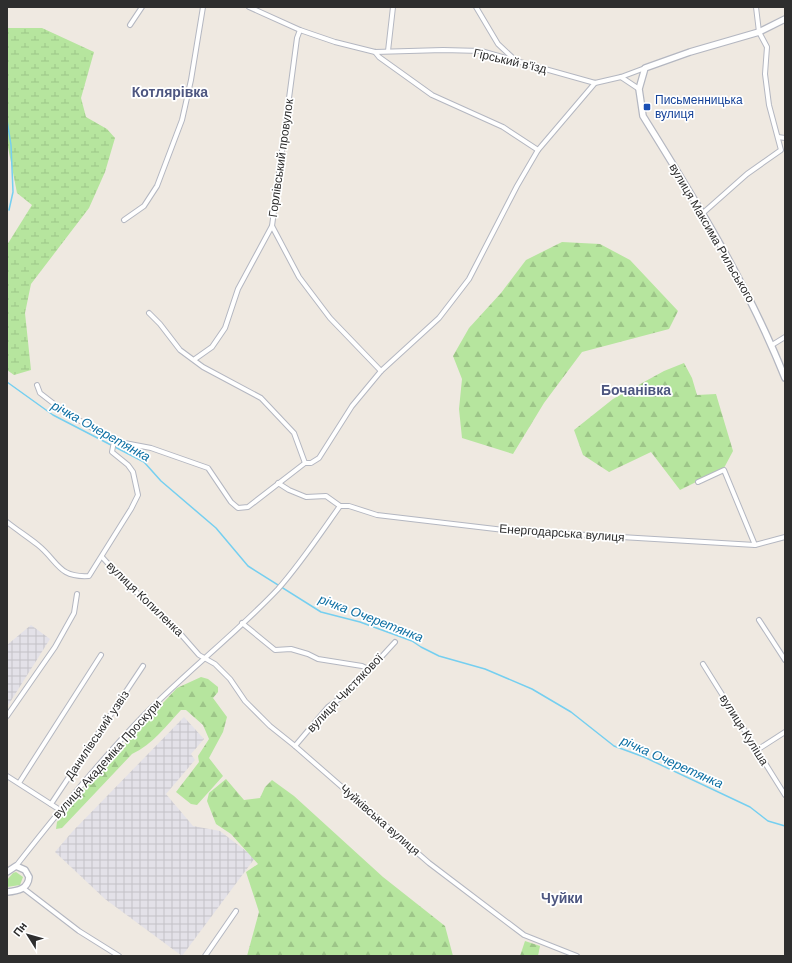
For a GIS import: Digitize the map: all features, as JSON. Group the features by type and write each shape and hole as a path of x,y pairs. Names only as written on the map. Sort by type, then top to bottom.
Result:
{"main road":[{"path":"645,68 690,52 759,32 785,19"},
{"name":"вулиця Максима Рильського","path":"645,68 642,73 639,89 643,116 703,213 731,262 772,345 785,378"},
{"path":"7,892 23,888 27,884 29,877 25,870 16,866"},
{"name":"вулиця Академіка Проскури","path":"8,870 16,866"}],"street":[{"path":"130,25 142,7"},
{"path":"124,220 144,206 157,186 182,120 191,80 203,7"},
{"path":"249,7 300,30 335,42 375,52 379,58 432,95 502,127 538,150"},
{"path":"388,51 394,7"},
{"path":"476,7 498,44 514,59"},
{"path":"703,213 747,174 779,152 781,147 769,106 765,74 767,47 759,32 756,7"},
{"name":"Горлівський провулок","path":"195,359 212,347 225,328 238,289 272,226 297,38 300,30"},
{"name":"Гірський в’їзд","path":"375,52 444,50 481,51 514,59 595,83"},
{"path":"37,385 40,393 62,410 114,441 151,448 208,468 231,502 238,508 248,506 305,463 311,463 319,458 352,406 381,371 439,318 469,279 517,186 538,150 595,83 621,77 645,68"},
{"path":"621,77 639,89"},
{"path":"778,137 785,138"},
{"path":"272,226 299,277 330,318 381,371"},
{"path":"149,313 160,324 180,350 195,359 203,367 261,398 294,433 305,463"},
{"path":"772,345 785,336"},
{"path":"102,557 104,549 131,509 138,495 133,472 128,465 112,452 114,441"},
{"path":"698,482 724,470 755,545"},
{"name":"Енергодарська вулиця","path":"278,483 289,490 306,497 326,496 340,506 350,506 377,515 504,530 755,545 785,537"},
{"path":"204,658 278,589 314,543 340,506"},
{"name":"вулиця Копиленка","path":"7,522 39,546 57,566 76,577 89,576 102,557 127,584 171,623 196,652 204,658"},
{"path":"7,716 55,647 74,613 77,594"},
{"path":"759,620 785,660"},
{"path":"242,623 276,650 291,649 318,659 362,666 368,669"},
{"name":"вулиця Чистякової","path":"295,746 328,707 351,690 368,669 395,642"},
{"path":"19,783 100,655"},
{"name":"Чуйківська вулиця","path":"204,658 215,664 230,679 245,701 270,726 451,880 524,935 577,956"},
{"name":"вулиця Академіка Проскури","path":"16,866 60,810 129,731 204,658"},
{"name":"вулиця Куліша","path":"703,664 785,795"},
{"name":"Данилівський узвіз","path":"51,804 143,666"},
{"path":"757,750 785,732"},
{"path":"7,776 60,810"},
{"path":"23,888 79,931 119,956"},
{"path":"205,956 236,911"}],"shaded area":[{"path":"31,625 50,639 7,707 7,645"},
{"path":"184,717 204,739 191,754 195,760 166,794 193,826 220,831 255,858 182,956 105,899 55,852 72,832"}],"green space":[{"path":"7,28 42,28 94,52 81,98 86,117 107,129 115,138 105,172 89,208 31,284 25,313 31,370 14,375 7,370 7,245 32,205 17,193 7,142"},
{"path":"562,242 600,244 630,260 678,311 669,329 582,352 544,403 513,454 462,438 459,409 462,379 453,356 469,328 501,293 526,260"},
{"path":"684,363 692,378 697,395 716,394 733,451 724,468 680,490 651,452 609,472 583,455 574,430 613,399 664,371"},
{"path":"201,677 208,679 218,687 218,692 213,698 227,717 223,732 209,758 223,776 197,805 191,804 176,792 199,762 198,756 209,739 203,725 186,710 181,710 153,740 132,754 62,828 56,829 57,822 87,784 177,688"},
{"path":"226,779 244,800 260,798 265,787 272,780 294,796 383,877 445,926 453,956 247,956 259,912 246,872 258,864 231,834 216,824 207,801 209,793"},
{"path":"16,872 23,877 20,885 7,887 7,880 13,873"},
{"path":"525,941 540,946 538,956 520,956"}],"waterway":[{"name":"річка Очеретянка","path":"7,120 11,145 13,192 9,210"},
{"name":"річка Очеретянка","path":"7,382 53,415 111,445"},
{"name":"річка Очеретянка","path":"115,447 144,462 161,481 216,528 248,566 321,612 360,622 412,641 439,656 485,669 532,689 571,712 614,746 644,757 750,807 768,821 785,826"}],"place":[{"name":"Письменницька вулиця","path":"647,107"}],"district":[{"name":"Котлярівка","path":"170,92"},
{"name":"Бочанівка","path":"636,390"},
{"name":"Чуйки","path":"562,898"}]}
